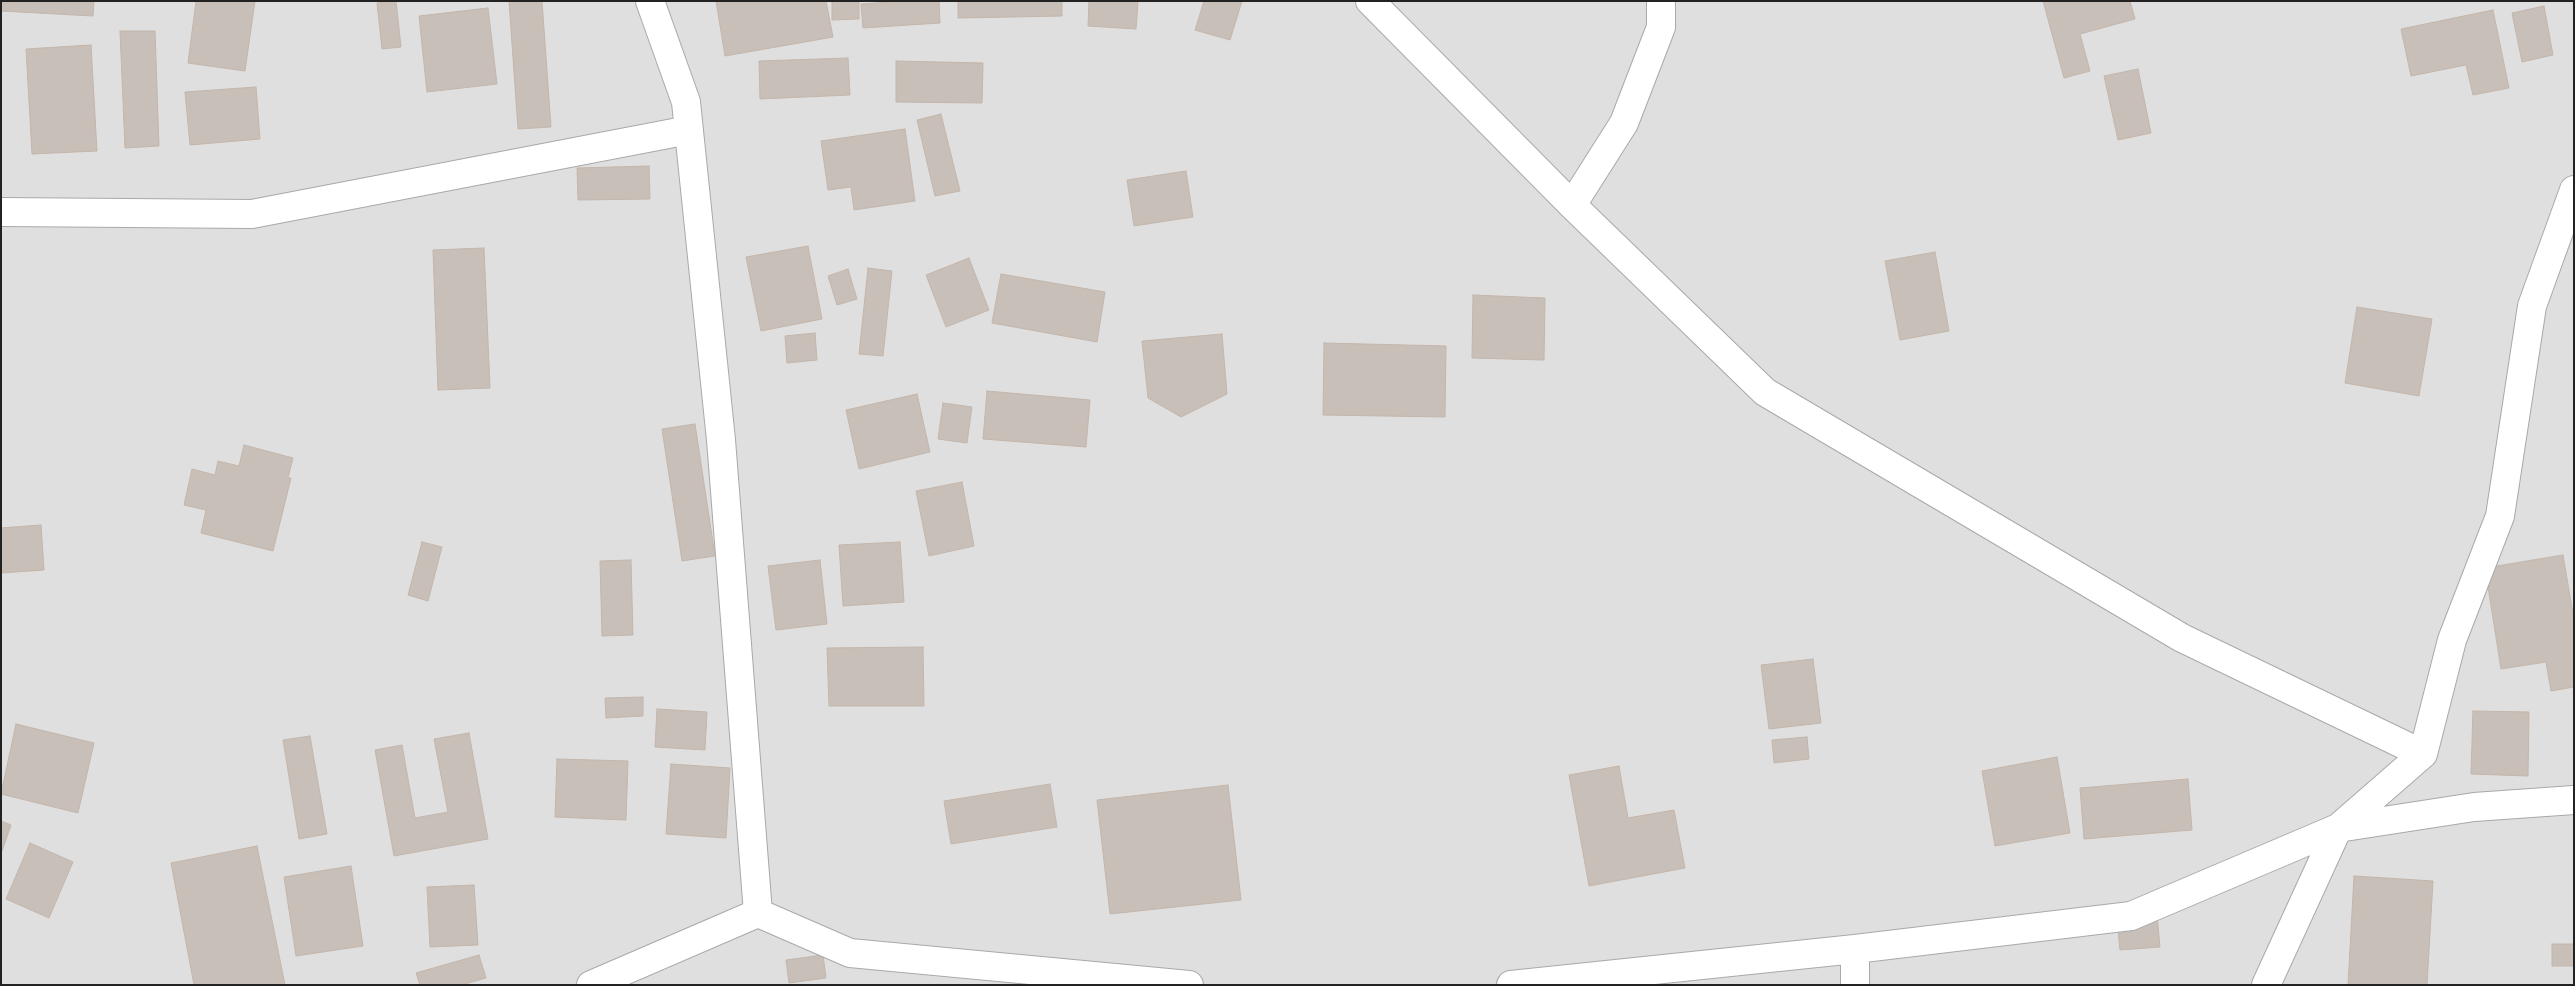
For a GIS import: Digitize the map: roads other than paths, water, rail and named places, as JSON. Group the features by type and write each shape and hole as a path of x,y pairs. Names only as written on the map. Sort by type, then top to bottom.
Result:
{"street":[{"path":"650,1 686,102 721,440 758,913"},
{"path":"1370,1 1572,205 1765,392 2182,638 2423,754"},
{"path":"1572,205 1624,123 1661,27 1661,1"},
{"path":"1,212 252,214 689,130"},
{"path":"2266,985 2338,828 2423,754 2452,640 2500,516 2532,306 2574,190"},
{"path":"1511,985 1855,949 2131,916 2338,828 2474,807 2574,800"},
{"path":"591,985 758,913 850,953 1189,985"},
{"path":"1855,949 1856,985"}]}
